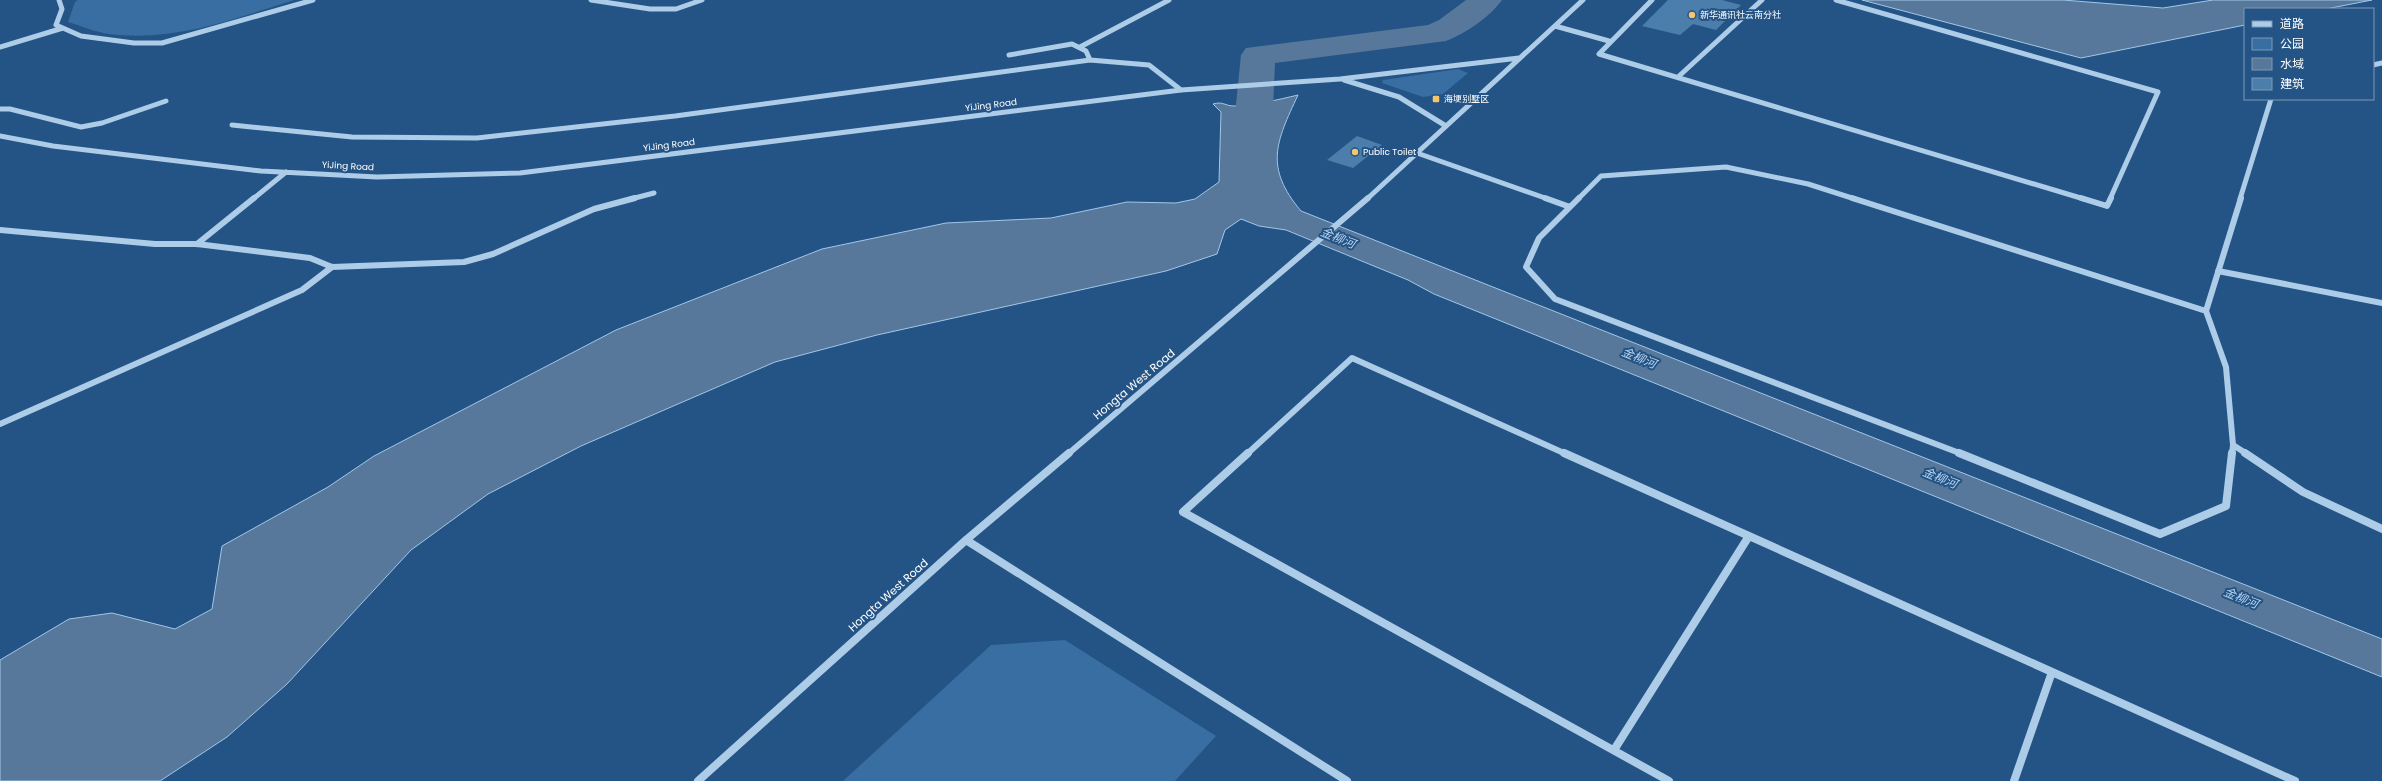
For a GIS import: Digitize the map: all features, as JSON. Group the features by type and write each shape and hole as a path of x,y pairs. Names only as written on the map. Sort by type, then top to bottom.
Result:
{"street":[{"path":"59,0 62,9 56,25 81,36 134,43 162,43 210,31 313,0"},
{"path":"591,0 650,9 676,9 702,0"},
{"path":"1080,47 1169,0"},
{"name":"Hongta West Road","path":"698,781 966,540 1312,249 1582,0"},
{"path":"1652,0 1609,41 1599,54 2107,206 2158,92 1836,0"},
{"path":"1678,77 1762,0"},
{"path":"1555,26 1609,41"},
{"path":"0,47 63,28"},
{"path":"1008,55 1072,44 1086,51 1090,60"},
{"name":"YiJing Road","path":"0,136 53,146 286,172 377,176 520,173 1181,90 1340,79 1519,58"},
{"path":"232,125 352,137 477,138 675,116 1090,60 1149,65 1181,90"},
{"path":"1340,79 1399,97 1446,126"},
{"path":"2206,311 1808,184 1726,167 1601,176 1539,238 1526,267 1555,299 1959,454 2160,534 2226,506 2233,444 2226,367 2206,311 2271,100"},
{"path":"0,109 10,109 81,127 102,123 166,101"},
{"path":"1417,153 1570,207"},
{"path":"197,244 286,172"},
{"path":"0,230 155,244 197,244 310,258 332,267 385,263 464,262 493,254 594,209 654,193"},
{"path":"0,424 302,290 332,267"},
{"path":"2218,271 2382,303"},
{"path":"1669,781 1183,512 1352,358 2295,781"},
{"path":"2233,444 2303,492 2382,528"},
{"path":"1614,750 1749,536"},
{"path":"966,540 1347,781"},
{"path":"2014,781 2052,672"}],"green space":[{"path":"78,0 294,0 203,27 157,35 133,36 104,33 68,22 75,2"},
{"path":"1458,69 1468,73 1443,94 1423,97 1382,83 1383,80"},
{"path":"1065,640 1216,736 1175,781 843,781 991,645"}],"water":[{"path":"1862,0 2063,0 2163,8 2213,0 2372,0 2331,8 2244,8 2244,25 2081,58"},
{"path":"1298,95 1284,127 1277,154 1278,167 1282,181 1289,195 1301,211 2382,639 2382,677 1434,294 1408,280 1286,230 1259,226 1241,219 1225,230 1217,254 1166,271 877,335 775,362 581,446 488,494 411,550 287,684 227,737 160,781 0,781 0,660 69,619 112,613 175,629 212,609 222,546 328,487 374,456 616,330 822,249 946,223 1051,218 1127,202 1176,203 1195,199 1219,182 1221,112 1213,104 1219,103 1234,106 1266,102"}],"building":[{"name":"新华通讯社云南分社","path":"1668,0 1722,0 1741,5 1716,30 1693,24 1680,35 1642,26"},
{"name":"Public Toilet","path":"1357,136 1382,145 1353,168 1327,160"}],"waterway":[{"name":"金柳河","path":"1252,173 1251,154 1258,55 1434,34 1451,27 1486,0"}],"place":[{"name":"新华通讯社云南分社","path":"1692,15"},
{"name":"海埂别墅区","path":"1436,99"},
{"name":"Public Toilet","path":"1355,152"}]}
